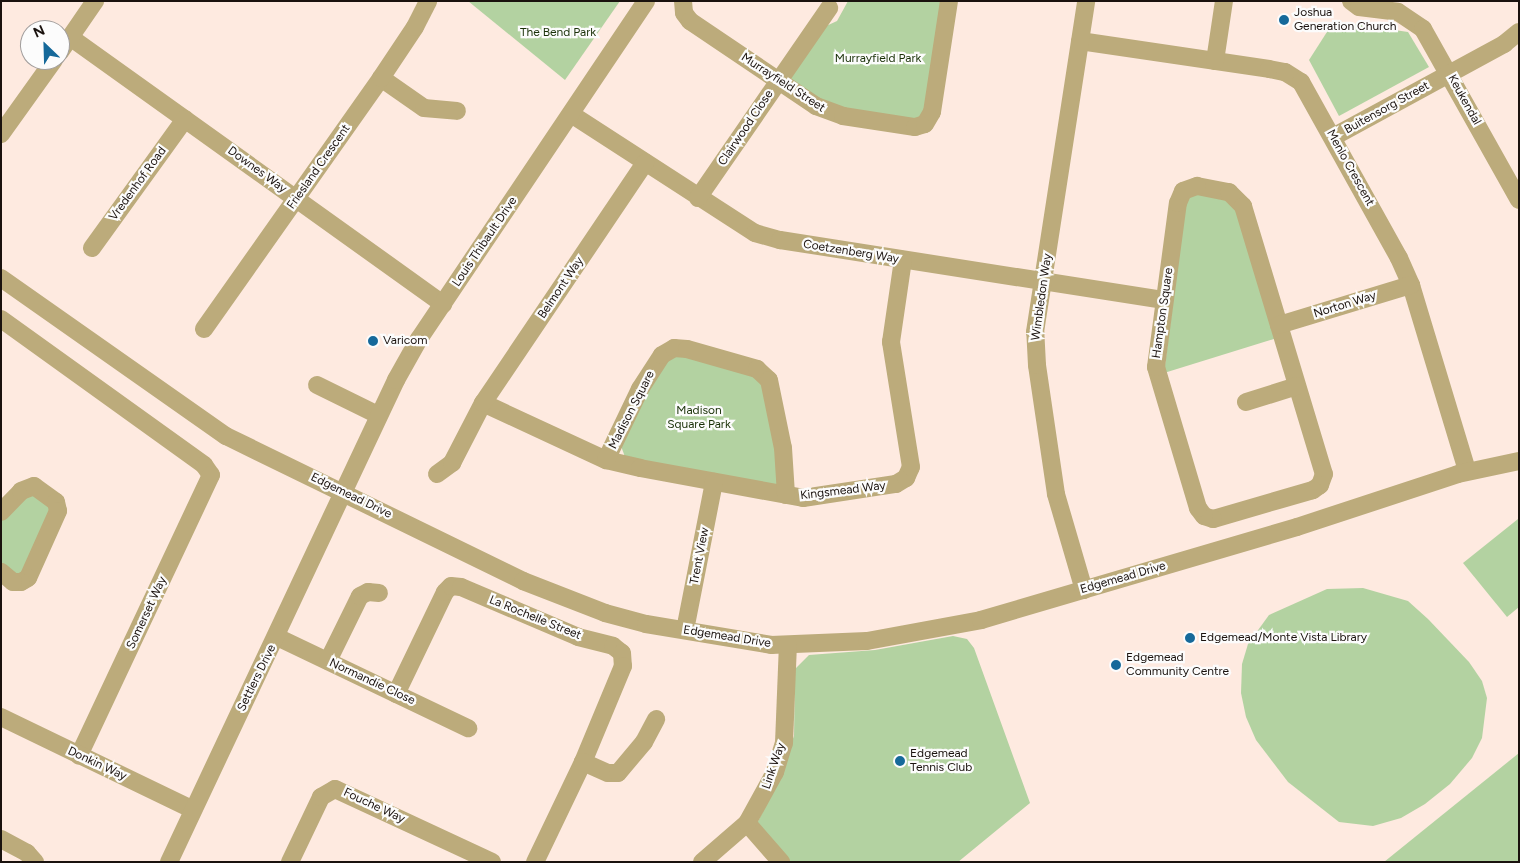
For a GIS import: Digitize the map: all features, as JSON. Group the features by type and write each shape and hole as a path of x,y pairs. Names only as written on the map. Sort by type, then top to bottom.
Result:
{"street":[{"path":"70,37 95,1"},
{"name":"Friesland Crescent","path":"204,330 381,78 428,1"},
{"name":"Louis Thibault Drive","path":"344,493 378,415 419,339 646,1"},
{"name":"Murrayfield Street","path":"683,3 690,21 778,81 828,112 920,126 928,121 932,112 949,1"},
{"name":"Wimbledon Way","path":"1084,590 1056,494 1036,365 1035,332 1086,1"},
{"path":"1215,61 1224,1"},
{"name":"Keukendal","path":"1351,1 1359,7 1398,7 1423,29 1450,74 1519,200"},
{"name":"Clairwood Close","path":"698,198 829,8"},
{"name":"Buitensorg Street","path":"1333,137 1450,74 1519,32"},
{"name":"Downes Way","path":"70,37 443,304"},
{"name":"Menlo Crescent","path":"1080,41 1269,68 1296,78 1306,88 1399,258 1411,285 1467,471"},
{"path":"1,134 47,70"},
{"path":"381,78 424,108 457,111"},
{"name":"Coetzenberg Way","path":"571,114 698,198 755,233 780,240 1164,300"},
{"name":"Vredenhof Road","path":"92,248 184,119"},
{"name":"Belmont Way","path":"437,474 452,463 480,408 645,163"},
{"name":"Hampton Square","path":"1197,186 1228,192 1243,206 1324,474 1320,484 1313,490 1208,519 1200,512 1156,367 1164,300 1178,203 1183,191 1197,186"},
{"name":"Kingsmead Way","path":"480,408 606,460 714,482 803,498 896,484 909,473 911,466 891,342 903,260"},
{"name":"Edgemead Drive","path":"1,278 226,436 550,593 613,615 771,645 832,644 901,637 981,620 1297,527 1467,471 1519,461"},
{"name":"Norton Way","path":"1279,325 1411,285"},
{"name":"Somerset Way","path":"3,323 209,471 211,479 79,755"},
{"name":"Madison Square","path":"606,460 640,390 662,355 674,348 686,349 757,369 769,380 783,448 786,494"},
{"path":"317,386 378,415"},
{"path":"1246,402 1297,386"},
{"name":"Trent View","path":"685,630 714,482"},
{"path":"1,512 21,491 34,486 56,502 58,511 28,578 21,582 13,582 1,572"},
{"name":"Settlers Drive","path":"169,862 344,493"},
{"name":"La Rochelle Street","path":"396,694 445,592 451,586 461,587 578,637 613,646 622,653 623,666 583,762 535,862"},
{"path":"328,661 358,599 368,592 379,593"},
{"name":"Normandie Close","path":"277,637 468,728"},
{"name":"Link Way","path":"702,862 746,823 769,787 784,743 788,644"},
{"name":"Donkin Way","path":"1,717 193,810"},
{"path":"583,762 608,773 618,773 644,742 656,719"},
{"name":"Fouche Way","path":"290,862 321,797 335,789 484,860"},
{"path":"746,823 781,862"},
{"path":"1,839 27,853 35,862"}],"green space":[{"name":"The Bend Park","path":"468,1 620,1 565,80"},
{"name":"Murrayfield Park","path":"848,1 943,1 926,111 918,120 836,108 793,83 791,78 824,27 837,21"},
{"path":"1334,21 1408,32 1429,67 1339,116 1309,60"},
{"path":"1192,193 1225,198 1235,204 1277,338 1164,373 1186,200"},
{"name":"Madison Square Park","path":"677,355 762,377 781,475 777,484 774,486 625,457 621,446 662,363"},
{"path":"31,492 53,507 29,568 18,576 1,567 1,519"},
{"path":"1518,519 1519,607 1507,617 1463,563"},
{"path":"1363,588 1408,601 1469,662 1482,681 1487,698 1482,738 1472,758 1450,784 1425,804 1401,818 1373,826 1339,822 1288,782 1256,740 1246,717 1241,693 1242,664 1248,644 1269,615 1327,589"},
{"name":"Edgemead Tennis Club","path":"953,636 967,639 974,648 1030,803 958,862 787,862 756,825 776,786 794,736 795,669 809,655 875,650"},
{"path":"1519,753 1519,862 1384,862"}],"place":[{"name":"Joshua Generation Church","path":"1284,20"},
{"name":"Varicom","path":"373,341"},
{"name":"Edgemead/Monte Vista Library","path":"1190,638"},
{"name":"Edgemead Community Centre","path":"1116,665"},
{"name":"Edgemead Tennis Club","path":"900,761"}]}
